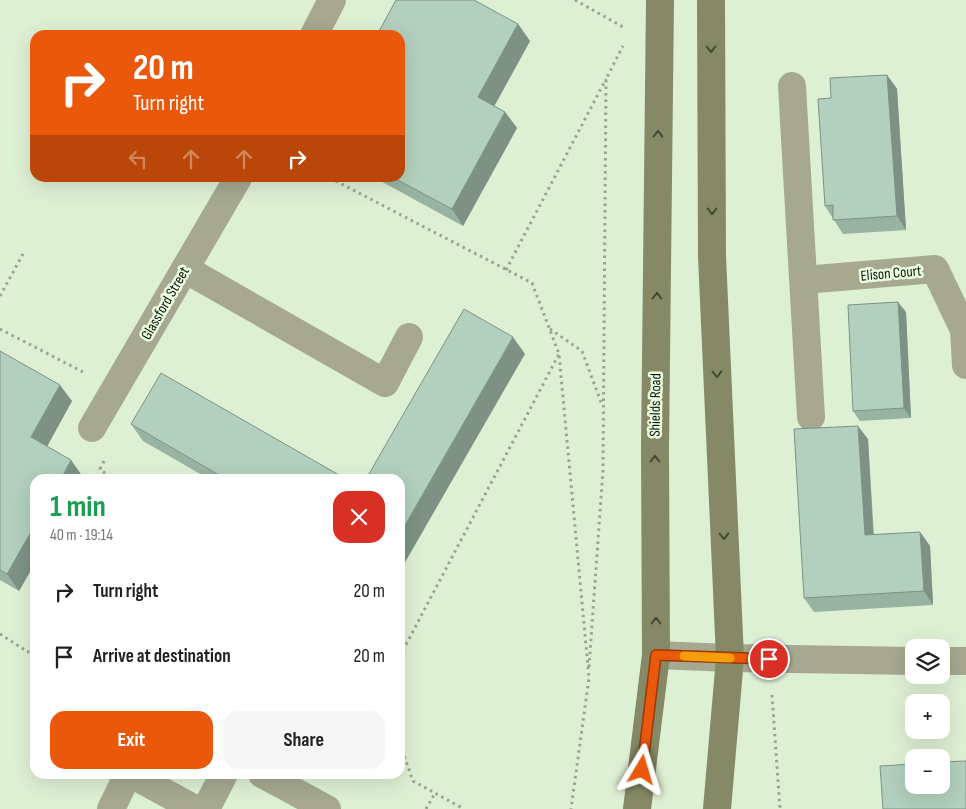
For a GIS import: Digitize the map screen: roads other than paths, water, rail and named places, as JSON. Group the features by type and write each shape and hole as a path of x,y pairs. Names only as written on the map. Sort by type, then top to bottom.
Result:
{"main road":[{"name":"Shields Road","path":"637,809 656,655 655,449 660,0"},
{"path":"711,0 712,256 730,658 717,809"}],"street":[{"path":"317,30 332,0"},
{"path":"792,86 810,417"},
{"name":"Glassford Street","path":"92,428 236,182"},
{"path":"185,269 385,383 409,337"},
{"name":"Elison Court","path":"804,280 935,269 964,330 966,365"},
{"path":"656,655 905,661"},
{"path":"950,661 966,661"},
{"path":"110,809 126,779"},
{"path":"139,779 196,809"},
{"path":"206,809 221,779"},
{"path":"271,779 327,809"}]}
